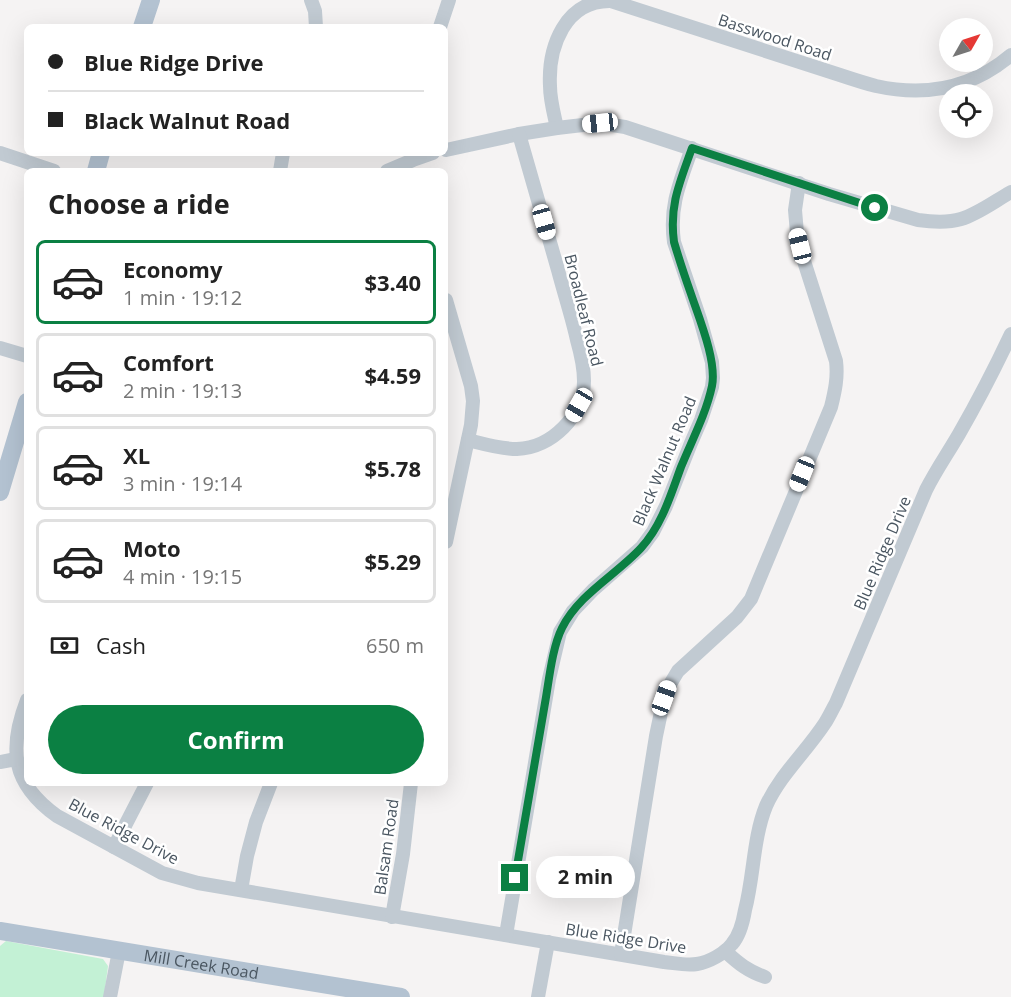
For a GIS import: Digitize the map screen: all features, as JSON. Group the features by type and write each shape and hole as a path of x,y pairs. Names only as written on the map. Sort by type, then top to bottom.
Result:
{"main road":[{"path":"143,24 151,0"},
{"path":"1,486 24,412"},
{"name":"Mill Creek Road","path":"0,931 401,997"}],"street":[{"path":"311,0 316,24"},
{"path":"441,24 449,0"},
{"name":"Basswood Road","path":"557,128 550,88 555,46 567,20 574,12 594,2 611,2 876,86 906,90 922,91 963,83 990,71 1011,55"},
{"path":"448,150 519,134 600,123 692,148 875,208 928,222 961,219 1011,192"},
{"name":"Broadleaf Road","path":"468,440 500,448 517,449 536,445 563,428 576,411 583,394 583,364 575,331 519,134"},
{"name":"Black Walnut Road","path":"506,935 549,679 560,633 573,611 636,552 653,532 701,420 712,387 712,362 673,233 672,213 675,196 692,148"},
{"path":"0,153 45,168"},
{"path":"398,168 426,156"},
{"path":"621,954 664,698 678,672 737,617 751,599 835,392 836,361 796,233 795,210 799,183"},
{"path":"448,307 471,386 472,401 471,425 448,533"},
{"name":"Blue Ridge Drive","path":"27,786 43,806 57,816 162,873 198,884 664,962 688,965 711,960 732,944 742,924 760,826 766,807 774,791 824,724 836,703 934,473 959,435 1011,334"},
{"path":"0,348 24,355"},
{"name":"Blue Ridge Drive","path":"24,710 16,735 15,751 24,779"},
{"path":"0,762 16,759"},
{"path":"114,847 145,786"},
{"path":"241,890 256,822 270,786"},
{"name":"Balsam Road","path":"392,917 411,786"},
{"path":"538,997 548,942"},
{"path":"110,997 119,951"},
{"path":"725,951 749,971 765,977"}],"green space":[{"path":"6,941 103,959 108,966 104,997 0,997 0,946"}],"route":[{"path":"515,878 549,679 560,633 573,611 593,590 631,558 653,532 701,420 712,387 712,362 673,233 672,213 675,196 692,148 875,208"}]}
